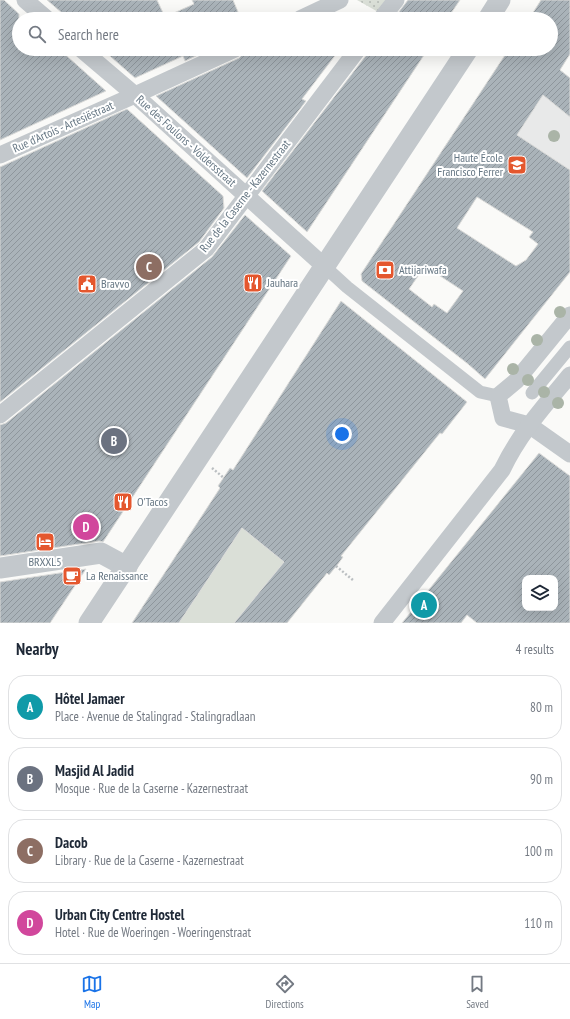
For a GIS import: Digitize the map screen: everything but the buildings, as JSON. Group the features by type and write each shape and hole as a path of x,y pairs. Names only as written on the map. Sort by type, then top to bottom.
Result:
{"street":[{"path":"25,0 39,12"},
{"path":"315,12 340,0"},
{"path":"387,12 396,0"},
{"path":"492,12 500,0"},
{"name":"Rue des Foulons - Voldersstraat","path":"90,56 324,266"},
{"name":"Rue d'Artois - Artesiëstraat","path":"0,155 135,96 220,56"},
{"name":"Rue de la Caserne - Kazernestraat","path":"0,415 206,249 353,56"},
{"path":"89,623 463,56"},
{"path":"324,266 353,292 480,392 498,396"},
{"path":"498,396 516,381 570,315"},
{"path":"532,393 570,347"},
{"path":"382,623 502,470 510,453 529,425 570,375"},
{"path":"498,396 503,418 529,425 570,454"},
{"path":"0,568 101,553 127,567"}],"path":[{"path":"336,566 354,580"}],"shaded area":[{"path":"357,0 390,0 381,12"},
{"name":"Haute École Francisco Ferrer","path":"562,71 570,78 570,187 533,232 480,198 442,150 462,121 507,150 526,122 522,119 537,105"},
{"path":"242,528 284,562 234,623 179,623"}],"place":[{"name":"Haute École Francisco Ferrer","path":"517,165"},
{"name":"Dacob","path":"149,267"},
{"name":"Attijariwafa","path":"385,270"},
{"name":"Jauhara","path":"253,283"},
{"name":"Bravvo","path":"87,284"},
{"name":"Masjid Al Jadid","path":"114,441"},
{"name":"O'Tacos","path":"123,502"},
{"name":"Urban City Centre Hostel","path":"86,527"},
{"name":"BRXXL5","path":"45,542"},
{"name":"La Renaissance","path":"72,576"},
{"name":"Hôtel Jamaer","path":"424,605"}]}
